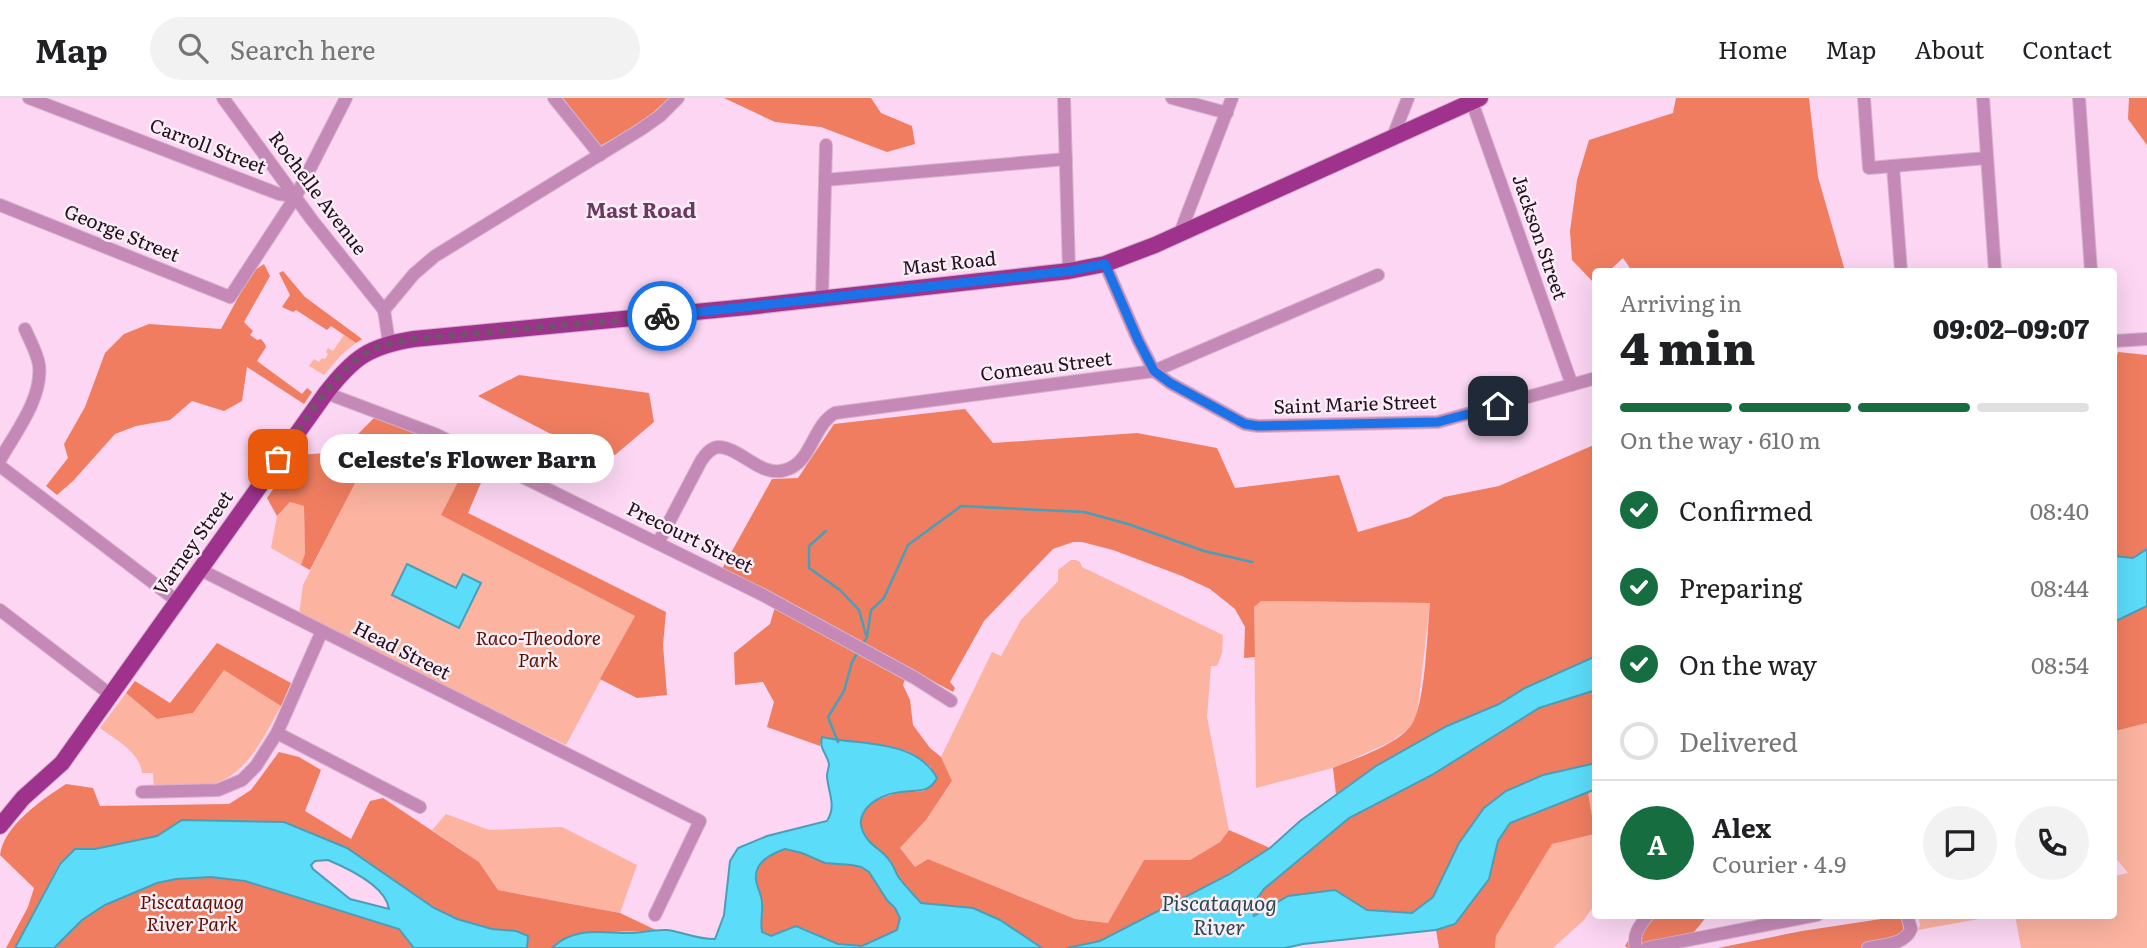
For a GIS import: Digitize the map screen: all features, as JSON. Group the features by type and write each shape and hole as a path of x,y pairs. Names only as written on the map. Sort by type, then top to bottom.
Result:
{"main road":[{"name":"Mast Road","path":"389,343 822,299 1069,271 1105,264 1476,100"},
{"name":"Varney Street","path":"0,826 23,798 62,762 342,372 365,353 389,343"}],"street":[{"name":"Carroll Street","path":"29,98 279,194 296,196"},
{"name":"Rochelle Avenue","path":"223,98 312,220 384,310"},
{"path":"296,196 346,98"},
{"path":"554,98 600,155"},
{"path":"389,343 384,310 414,274 435,256 651,124 678,98"},
{"path":"1064,98 1069,271"},
{"path":"1172,98 1227,113"},
{"path":"1180,233 1232,98"},
{"path":"1392,138 1408,98"},
{"path":"1864,98 1869,168 1987,158"},
{"path":"1983,98 1994,268"},
{"path":"2079,98 2091,268"},
{"name":"Jackson Street","path":"1476,100 1572,385"},
{"path":"822,299 826,145"},
{"path":"825,180 1066,159"},
{"path":"1893,166 1901,268"},
{"name":"George Street","path":"0,205 230,297 296,196"},
{"path":"1105,264 1154,371"},
{"name":"Comeau Street","path":"658,543 701,461 710,450 718,447 774,471 785,470 799,462 819,427 835,413 1154,371 1378,275"},
{"path":"0,460 30,406 37,387 39,367 25,329"},
{"path":"2117,341 2147,340"},
{"name":"Saint Marie Street","path":"1154,371 1170,383 1237,420 1258,426 1438,422 1592,379"},
{"name":"Precourt Street","path":"326,393 435,434 658,543 761,594 951,701"},
{"path":"0,466 177,601"},
{"name":"Head Street","path":"199,569 700,821 655,915"},
{"path":"0,610 111,695"},
{"path":"142,792 218,790 242,780 256,766 277,733 322,631"},
{"path":"277,733 420,807"},
{"path":"1636,948 1636,933 1645,919"},
{"path":"1647,948 1796,919"},
{"path":"1868,948 1907,937 1911,929 1908,919"}],"green space":[{"path":"563,98 669,98 642,123 600,146"},
{"path":"724,98 871,98 881,113 912,126 915,144 887,152 821,127 775,122"},
{"path":"1676,98 1809,98 1818,177 1844,268 1630,268 1623,258 1612,268 1592,268 1592,281 1572,260 1570,231 1577,180 1589,140 1673,113"},
{"path":"2129,98 2147,98 2147,145 2128,119"},
{"path":"264,264 270,276 244,322 253,331 250,335 257,340 261,339 266,347 257,361 302,394 307,388 312,392 304,404 247,367 242,401 224,411 192,401 170,420 136,426 115,434 57,495 46,486 68,458 64,444 85,407 105,353 124,334 149,324 221,329 252,272"},
{"path":"283,271 305,297 362,339 356,343 331,326 327,330 296,310 293,312 282,307 290,295 279,273"},
{"path":"344,335 356,343 342,354 324,375 309,366 314,359 319,362 322,358 325,359 328,348 333,351"},
{"path":"2118,352 2147,355 2147,549 2133,558 2117,556"},
{"path":"519,375 649,393 654,422 615,455 549,433 478,396"},
{"path":"965,409 993,443 1137,433 1217,448 1235,488 1339,475 1358,532 1410,517 1444,497 1499,486 1592,446 1592,658 1525,688 1499,704 1376,766 1336,794 1333,768 1394,740 1410,727 1415,717 1423,687 1430,603 1261,601 1254,607 1255,657 1244,658 1245,627 1235,609 1210,589 1113,550 1082,542 1073,542 1053,549 984,621 950,682 955,688 953,692 909,668 903,685 910,700 913,725 930,748 941,757 952,781 926,820 900,848 915,867 928,859 1075,919 1108,923 1144,860 1190,860 1220,842 1229,830 1270,848 1228,875 1100,941 1069,948 1042,948 1000,920 973,908 921,903 899,878 890,860 868,841 861,826 862,815 869,803 899,792 924,791 931,767 897,748 822,737 820,746 767,727 774,702 763,682 735,685 734,653 770,624 778,597 722,569 772,479 798,478 834,424"},
{"path":"374,418 418,434 487,469 468,513 666,612 663,645 667,695 637,698 600,679 635,616 441,515 461,476 380,435 310,570 301,565 305,554 304,506 290,502 277,516 267,498 297,455 340,452"},
{"name":"Raco-Theodore Park","path":"379,435 461,476 442,515 635,616 566,745 299,615 303,585"},
{"path":"290,502 304,506 305,555 301,565 271,548 277,516"},
{"path":"1071,560 1076,560 1082,567 1223,635 1222,653 1217,666 1211,666 1207,717 1229,830 1220,842 1190,860 1144,860 1109,923 1075,919 928,859 915,867 900,848 926,820 952,782 941,757 992,652 1001,656 1021,620 1058,581 1058,570"},
{"path":"1261,601 1430,603 1418,707 1410,728 1390,742 1333,768 1256,788 1254,606"},
{"path":"2147,606 2147,723 2117,730 2117,621"},
{"path":"217,643 291,683 281,706 224,670 193,713 157,719 126,693 135,681 170,703"},
{"path":"224,670 281,706 262,741 237,771 214,784 154,789 153,773 142,773 132,753 100,728 126,693 157,719 193,713"},
{"path":"1592,691 1592,764 1543,775 1506,791 1459,843 1433,897 1412,913 1367,910 1335,890 1288,896 1253,916 1251,907 1264,889 1349,818 1432,775 1539,708"},
{"path":"2147,723 2147,948 2021,948 2016,919 2117,919 2117,875 2128,873 2117,860 2117,730"},
{"path":"279,752 299,757 321,770 305,811 351,839 370,801 383,798 479,862 498,890 620,913 658,931 588,934 562,941 552,948 527,948 516,931 492,929 457,919 434,908 347,848 182,820 157,836 95,849 75,849 59,864 15,948 6,948 28,907 34,888 0,855 3,844 17,823 47,797 66,784 93,788 100,806 229,804 251,790"},
{"path":"1592,790 1592,816 1588,792"},
{"path":"1588,792 1592,835 1552,844 1496,936 1495,948 1439,948 1436,930 1455,924 1489,879 1498,841 1510,823"},
{"path":"446,814 489,830 562,827 637,865 620,913 498,890 479,862 432,830"},
{"path":"1592,835 1592,909 1584,920 1553,948 1495,948 1496,936 1552,844"},
{"path":"785,849 825,863 852,865 869,872 900,918 897,930 862,946 838,944 803,928 789,928 771,936 762,931 761,897 756,874 760,864 769,856"},
{"name":"Piscataquog River Park","path":"211,877 245,881 399,929 414,948 54,948 82,920 105,905 157,883"},
{"path":"1642,919 1705,919 1685,943 1663,948 1625,946"},
{"path":"1881,919 1902,919 1904,932 1899,938 1867,948 1718,948"},
{"path":"1919,919 1979,919 1918,930"}],"water":[{"path":"2147,549 2147,606 2117,621 2117,556 2133,558"},
{"path":"407,564 456,588 463,574 481,583 459,628 392,595"},
{"name":"Piscataquog River","path":"1592,658 1592,691 1539,708 1432,775 1349,818 1264,889 1251,907 1254,916 1288,896 1335,890 1367,910 1412,913 1433,897 1459,843 1484,808 1506,791 1543,775 1592,764 1592,791 1510,823 1498,841 1489,879 1455,924 1436,930 1285,948 1067,948 1100,941 1228,875 1270,848 1300,821 1376,766 1447,726 1499,704 1525,688"},
{"path":"822,737 886,746 915,756 927,765 937,778 930,787 891,794 873,802 863,815 863,832 887,857 900,879 921,903 973,908 1000,920 1042,948 552,948 569,936 588,932 667,930 715,939 724,915 730,861 738,848 767,836 827,821 832,804 827,776 829,764","holes":["785,849 825,863 852,865 869,872 900,918 897,930 862,946 838,944 796,926 771,936 762,932 762,900 756,880 758,868 769,856"]},
{"path":"182,820 284,822 347,848 434,908 457,919 528,936 527,948 414,948 399,929 245,881 211,877 157,883 105,905 82,920 54,948 15,948 60,864 75,849 95,849 157,836","holes":["328,860 373,885 381,893 389,909 350,899 311,865 315,861"]}],"waterway":[{"path":"863,644 867,637 871,610 884,598 908,545 961,506 1084,512 1128,524 1204,551 1252,562"},
{"path":"826,531 809,546 809,568 840,590 859,610 866,635"},
{"path":"838,742 828,717 844,691 852,662 858,652"}],"way so far":[{"path":"278,459 342,372 365,353 389,343 662,316"}],"place":[{"name":"Celeste's Flower Barn","path":"278,459"}],"district":[{"name":"Mast Road","path":"641,211"}],"route":[{"path":"662,316 1080,270 1105,264 1154,371 1170,383 1245,424 1258,426 1438,422 1498,406"}]}
